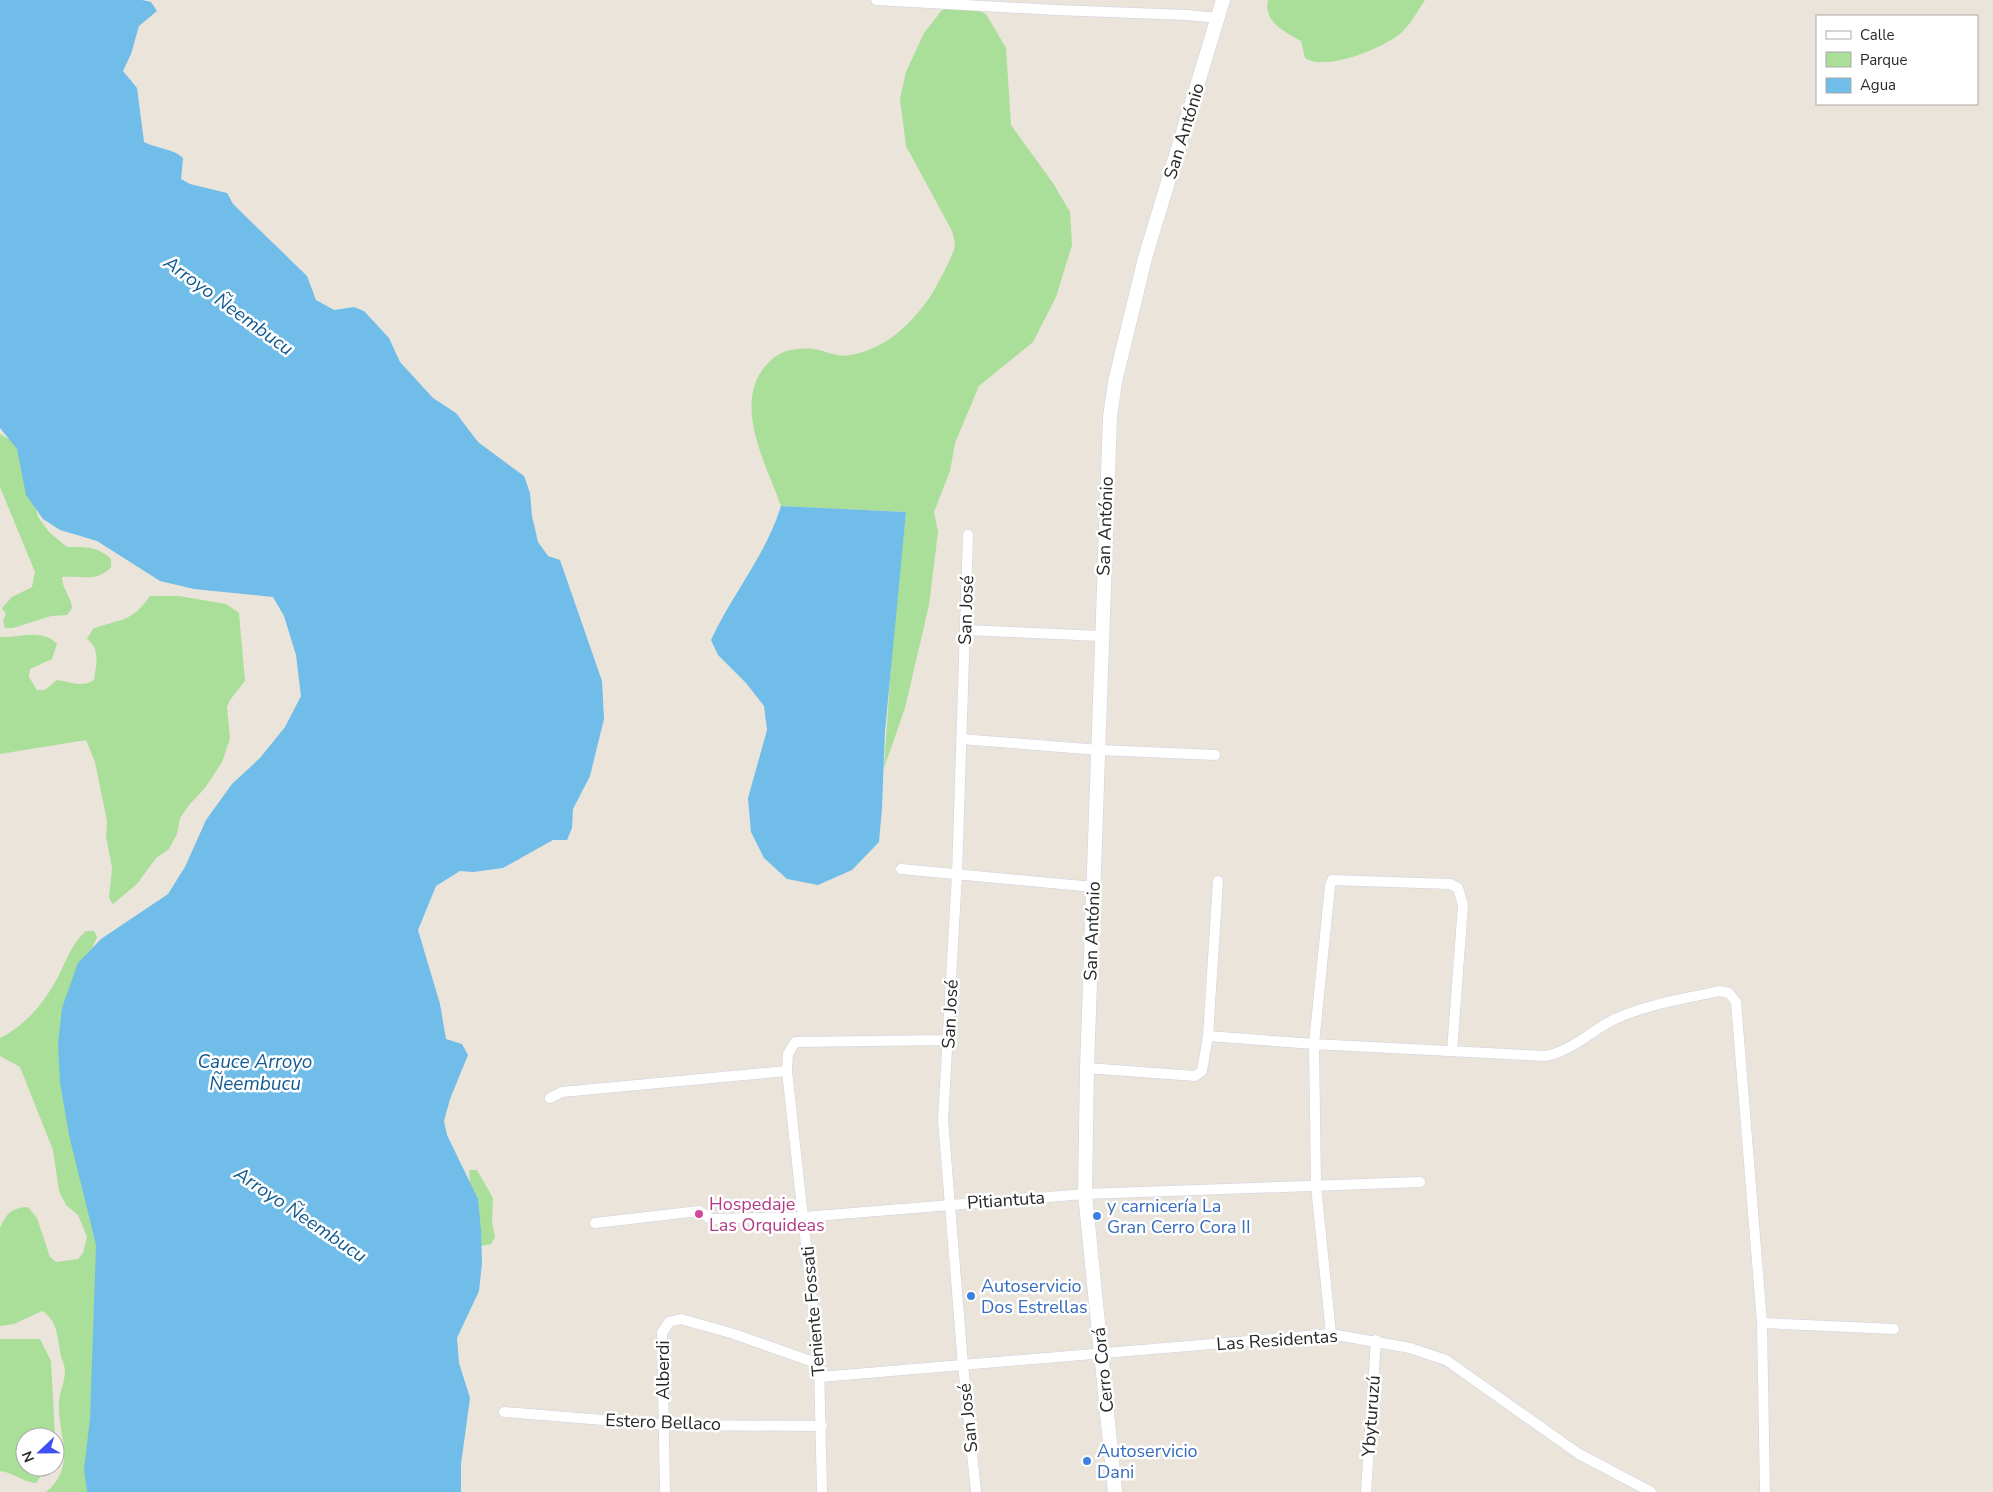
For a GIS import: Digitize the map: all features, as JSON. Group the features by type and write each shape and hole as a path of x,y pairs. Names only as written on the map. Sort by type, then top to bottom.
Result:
{"street":[{"path":"876,0 1218,18"},
{"name":"San António","path":"1087,1068 1101,636 1110,425 1115,382 1145,258 1223,0"},
{"name":"San José","path":"968,535 957,874 944,1120 963,1365 976,1492"},
{"path":"965,630 1101,636"},
{"path":"961,739 1098,750 1215,755"},
{"path":"901,869 1094,887"},
{"path":"1087,1068 1195,1076 1202,1071 1208,1036 1218,880"},
{"path":"1331,1334 1316,1186 1314,1044 1332,880 1450,884 1458,888 1463,905 1452,1051"},
{"path":"1208,1036 1314,1044 1545,1056 1561,1053 1603,1026 1632,1013 1719,991 1729,993 1736,1002 1762,1323 1765,1492"},
{"name":"Teniente Fossati","path":"822,1492 820,1364 787,1071 788,1054 795,1042 949,1040"},
{"name":"Cerro Corá","path":"1087,1068 1086,1194 1115,1492"},
{"path":"550,1098 562,1092 787,1071"},
{"name":"Pitiantuta","path":"595,1223 699,1211 711,1219 804,1217 1086,1194 1420,1182"},
{"name":"Alberdi","path":"665,1492 662,1333 669,1322 681,1319 734,1334 820,1364"},
{"path":"1762,1323 1894,1329"},
{"name":"Las Residentas","path":"820,1377 1331,1334 1376,1340 1410,1348 1446,1360 1579,1454 1631,1488 1651,1492"},
{"name":"Ybyturuzú","path":"1366,1492 1376,1340"},
{"name":"Estero Bellaco","path":"504,1412 664,1425 822,1426"}],"green space":[{"path":"1268,0 1425,0 1402,32 1382,45 1340,60 1314,62 1305,58 1301,41 1282,30 1272,20 1267,8"},
{"path":"965,5 986,14 1006,48 1011,125 1053,183 1070,212 1072,245 1056,297 1033,342 979,386 955,443 950,471 934,512 938,532 929,605 905,708 884,768 894,622 906,512 781,506 756,437 752,419 752,401 755,384 763,369 778,355 790,350 807,349 845,356 875,347 896,334 914,317 930,297 940,280 954,251 954,238 906,146 900,99 906,72 924,33 942,10"},
{"path":"0,434 19,445 38,517 49,532 67,547 96,549 111,559 111,567 100,575 94,577 62,577 63,585 72,608 67,615 51,616 13,628 5,628 3,621 6,614 2,608 12,597 32,587 35,572 0,487"},
{"path":"150,596 179,596 226,604 239,613 245,681 230,700 227,707 230,739 222,762 205,788 180,818 177,834 169,849 156,858 137,884 113,904 109,898 112,868 106,836 107,821 95,762 86,740 0,754 0,637 37,635 51,639 57,644 52,659 30,669 29,677 37,690 45,690 57,680 85,684 94,680 96,669 96,653 87,639 93,629 131,616"},
{"path":"86,931 94,931 97,937 85,964 102,1162 99,1492 46,1492 58,1477 65,1477 65,1427 61,1427 59,1401 65,1369 54,1325 48,1315 42,1311 14,1324 0,1326 0,1228 10,1212 28,1207 37,1218 50,1257 56,1262 78,1259 83,1253 87,1237 78,1215 66,1205 59,1191 53,1150 20,1067 0,1056 0,1038 26,1020 47,996 73,947"},
{"path":"469,1170 477,1170 493,1198 492,1222 495,1237 491,1244 476,1247"},
{"path":"0,1339 40,1339 51,1361 54,1427 15,1427 15,1476 0,1471"},
{"path":"18,1477 40,1477 36,1483"}],"water":[{"name":"Cauce Arroyo Ñeembucu","path":"0,0 142,0 151,2 157,11 139,26 131,54 123,71 137,88 144,142 175,152 183,158 181,179 190,184 227,193 233,204 307,276 316,300 334,310 354,307 364,311 389,338 400,362 433,398 456,413 478,442 524,476 530,493 532,516 538,542 548,556 560,560 602,681 604,719 590,776 573,809 572,828 567,840 553,840 503,868 473,872 460,871 436,886 418,930 440,1004 446,1039 462,1044 468,1055 450,1099 444,1121 447,1135 478,1199 481,1231 482,1263 479,1291 457,1338 459,1363 470,1398 461,1464 461,1492 87,1492 84,1469 90,1419 96,1245 69,1135 60,1082 58,1044 62,1008 78,963 101,939 168,894 185,867 206,820 232,784 260,758 285,727 301,696 296,655 284,616 273,597 194,589 160,581 97,541 60,530 43,519 26,495 17,449 0,428"},
{"path":"781,506 906,512 885,731 879,842 852,870 818,885 787,879 764,858 751,832 748,798 767,730 764,706 746,683 718,655 711,640 767,541"}],"place":[{"name":"Hospedaje Las Orquideas","path":"699,1214"},
{"name":"y carnicería La Gran Cerro Cora II","path":"1097,1216"},
{"name":"Autoservicio Dos Estrellas","path":"971,1296"},
{"name":"Autoservicio Dani","path":"1087,1461"}],"water label":[{"name":"Arroyo Ñeembucu","path":"229,305"},
{"name":"Arroyo Ñeembucu","path":"301,1214"}]}
